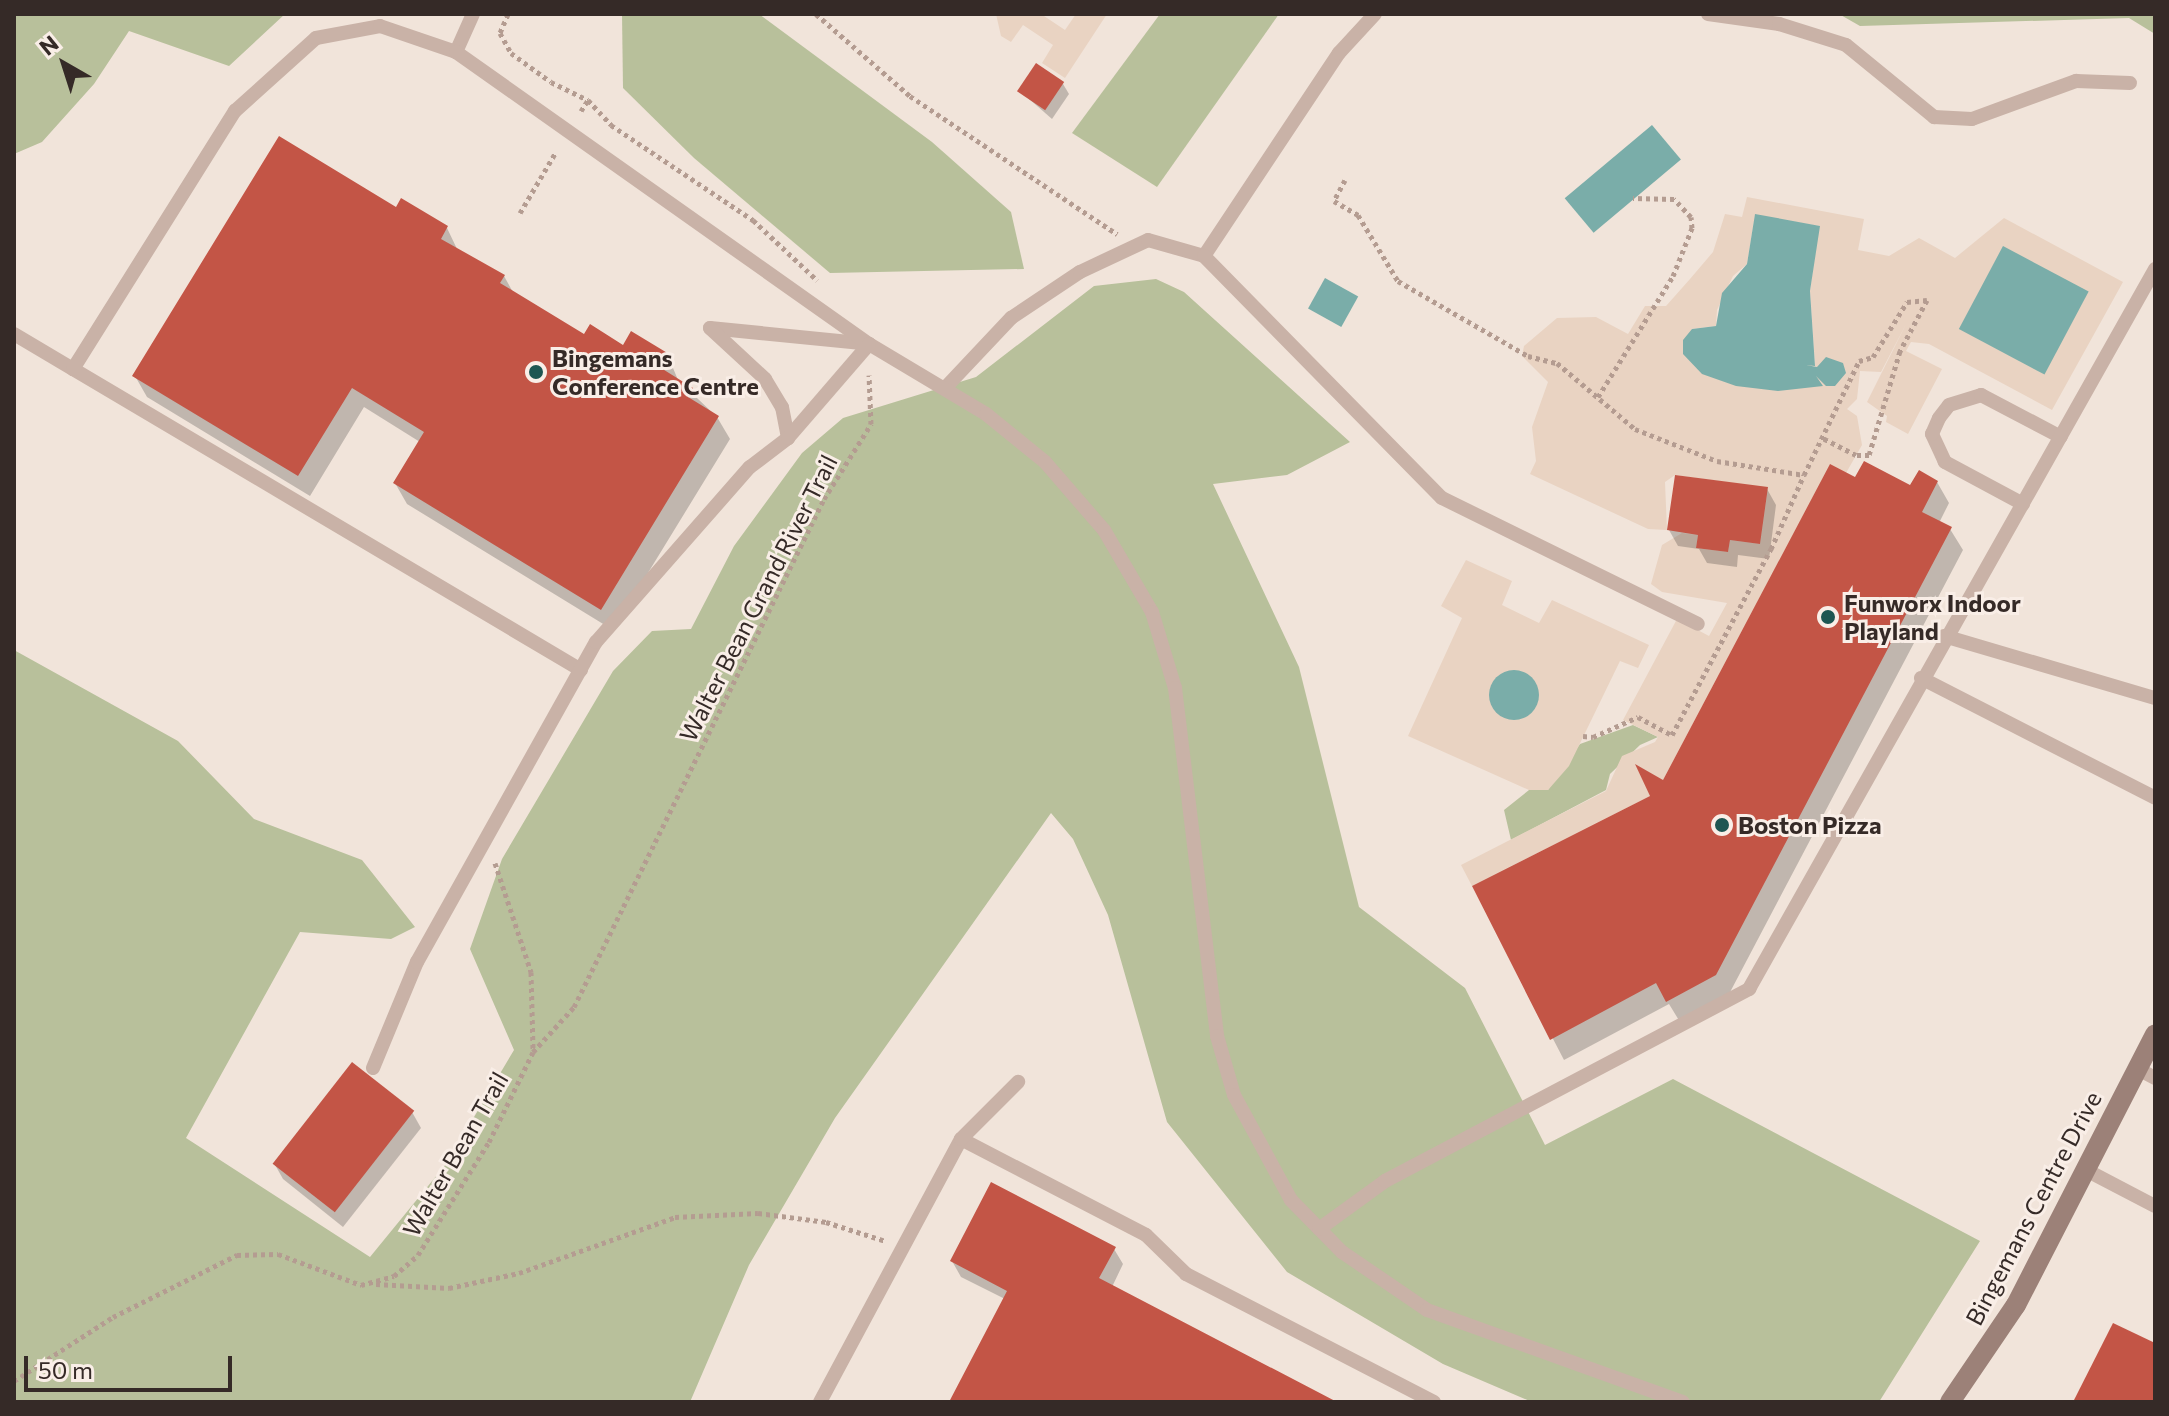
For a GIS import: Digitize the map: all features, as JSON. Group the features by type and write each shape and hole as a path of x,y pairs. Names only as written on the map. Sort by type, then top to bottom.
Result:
{"main road":[{"name":"Bingemans Centre Drive","path":"1950,1402 2016,1305 2086,1170 2146,1074 2155,1035"}],"lane":[{"path":"456,52 473,14"},
{"path":"1204,256 1339,53 1375,14"},
{"path":"1708,14 1779,24 1846,45 1934,117 1972,119 2076,81 2130,83"},
{"path":"73,369 235,111 316,38 380,26 456,52 869,344 946,387 1045,462 1104,530 1152,612 1175,688 1217,1036 1234,1095 1291,1200 1342,1252 1427,1310 1683,1402"},
{"path":"946,387 1011,318 1080,272 1148,240 1204,256 1442,498 1698,624"},
{"path":"1319,1229 1385,1181 1749,989 1944,636 2023,504 2155,269"},
{"path":"788,438 782,407 765,379 710,328 869,344"},
{"path":"14,334 581,670"},
{"path":"373,1068 417,962 488,841 596,642 750,467 788,438 869,344"},
{"path":"2023,504 1945,462 1932,434 1939,418 1949,405 1981,395 2061,437"},
{"path":"1944,636 2155,698"},
{"path":"1921,678 2155,798"},
{"path":"820,1402 961,1139 1018,1082"},
{"path":"961,1139 1146,1235 1186,1274 1434,1402"},
{"path":"2086,1170 2155,1206"}],"path":[{"path":"508,14 500,33 511,53 551,82 588,100 611,125 770,233 819,282"},
{"path":"816,14 910,96 1135,246"},
{"path":"581,111 588,100"},
{"path":"520,213 556,152"},
{"path":"1345,180 1334,201 1358,215 1381,261 1398,281 1528,356 1557,363 1635,429 1717,461 1804,475"},
{"path":"1598,397 1673,276 1692,228 1691,217 1674,199 1633,198"},
{"path":"1583,736 1593,737 1638,717 1672,735 1771,549 1804,475 1859,361 1873,357 1907,302 1927,300 1900,351 1869,455 1856,455 1822,438"},
{"name":"Walter Bean Grand River Trail","path":"533,1052 574,1007 824,499 871,424 869,344"},
{"path":"488,841 531,972 533,1052"},
{"name":"Walter Bean Trail","path":"375,1283 394,1276 418,1255 489,1142 533,1052"},
{"path":"14,1381 113,1317 237,1255 278,1254 361,1285 375,1283 449,1288 505,1276 675,1217 758,1213 826,1222 903,1247"}],"green space":[{"path":"14,14 285,14 229,66 129,31 94,84 42,142 14,154"},
{"path":"622,14 759,14 932,142 1011,212 1024,269 830,273 694,158 623,88"},
{"path":"1160,14 1279,14 1157,187 1072,133"},
{"path":"1839,14 2155,14 2155,34 2129,18 1860,26"},
{"path":"1156,279 1184,292 1350,442 1287,475 1213,484 1299,667 1359,907 1465,988 1545,1145 1673,1079 1980,1241 1879,1402 1532,1402 1443,1364 1287,1272 1167,1122 1108,915 1073,839 1051,813 835,1118 749,1265 690,1402 14,1402 14,650 178,741 254,819 362,860 415,927 391,939 300,932 186,1138 370,1257 446,1164 514,1050 470,949 502,859 613,671 652,631 691,629 734,546 802,453 843,418 976,377 1094,286"},
{"path":"1633,725 1658,737 1640,745 1610,774 1606,790 1511,840 1504,810 1529,790 1548,790 1580,744"}],"shaded area":[{"path":"996,14 1041,14 1065,30 1076,14 1107,14 1065,78 1042,63 1053,45 1023,25 1011,42 1001,36"},
{"path":"1747,197 1864,219 1858,250 1889,256 1919,238 1955,258 2004,218 2123,282 2052,410 1929,344 1911,342 1906,351 1942,369 1908,434 1886,422 1887,416 1867,402 1906,324 1881,372 1860,371 1857,399 1847,409 1857,416 1862,445 1846,473 1830,465 1663,780 1650,796 1472,886 1461,865 1606,791 1622,756 1655,742 1658,737 1623,720 1677,619 1709,636 1727,603 1662,592 1651,584 1662,545 1682,533 1698,535 1696,548 1728,552 1730,540 1760,544 1768,488 1675,475 1665,482 1667,530 1648,529 1530,474 1536,461 1532,427 1548,382 1522,356 1524,346 1557,318 1596,317 1628,334 1645,306 1666,306 1713,252 1725,214 1742,217","holes":["1755,215 1819,226 1810,291 1815,365 1803,364 1817,367 1817,376 1807,378 1822,385 1691,329 1716,326 1717,310 1733,276 1747,264"]},
{"path":"1466,560 1512,581 1502,605 1539,623 1552,600 1649,645 1638,668 1620,661 1569,766 1548,790 1529,790 1408,736 1462,618 1441,606"}],"water":[{"path":"1652,125 1681,159 1594,233 1565,198"},
{"path":"1755,214 1820,226 1810,291 1815,366 1806,365 1817,367 1826,357 1843,363 1846,373 1835,386 1826,386 1816,376 1823,386 1778,391 1736,386 1702,374 1683,354 1683,340 1692,329 1716,326 1722,293 1747,264"},
{"path":"2003,246 2089,292 2045,375 1959,329"},
{"path":"1325,278 1358,296 1341,327 1308,309"},
{"path":"1514,670 1532,677 1539,695 1532,713 1514,720 1496,713 1489,695 1496,677"}],"building":[{"path":"1036,63 1064,82 1045,110 1017,91"},
{"name":"Bingemans Conference Centre","path":"279,136 396,207 401,198 448,226 441,239 505,275 500,283 584,334 590,324 623,345 631,331 669,354 661,368 693,388 688,397 719,416 601,610 393,483 424,432 352,388 298,476 132,376"},
{"path":"1864,461 1910,485 1919,470 1938,481 1922,512 1952,527 1716,975 1666,1002 1656,983 1550,1040 1472,886 1650,796 1635,764 1663,780 1830,464 1855,477"},
{"path":"1675,475 1768,487 1760,544 1730,540 1728,552 1696,548 1698,535 1667,530"},
{"path":"352,1062 414,1111 335,1212 273,1164"},
{"path":"991,1182 1116,1247 1099,1278 1337,1402 949,1402 1007,1291 950,1261"},
{"path":"2113,1323 2155,1343 2155,1402 2073,1402"}],"place":[{"name":"Bingemans Conference Centre","path":"536,372"},
{"name":"Funworx Indoor Playland","path":"1828,617"},
{"name":"Boston Pizza","path":"1722,825"}]}
